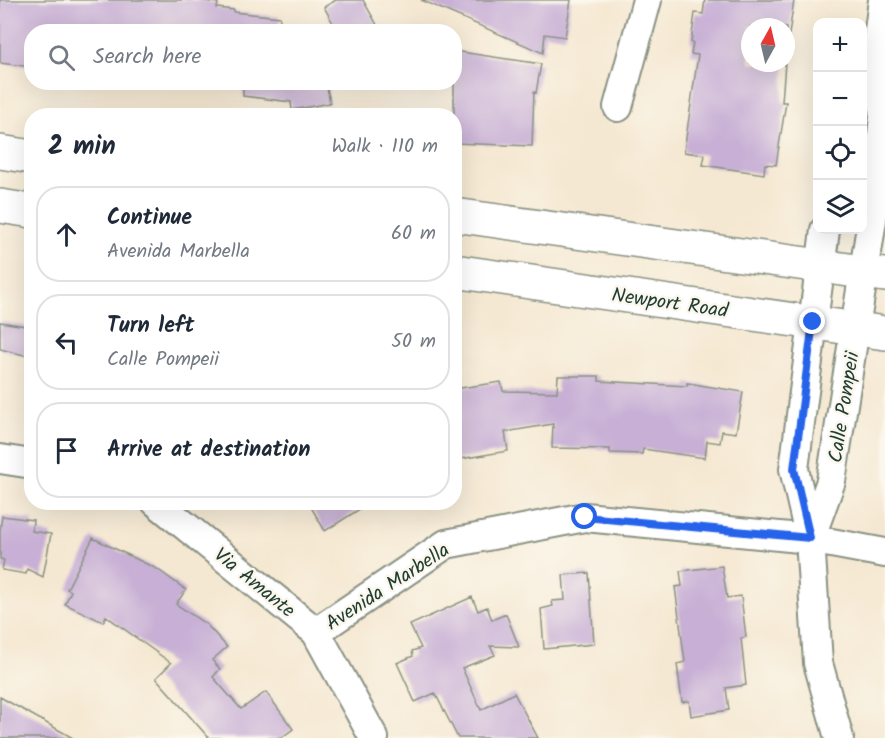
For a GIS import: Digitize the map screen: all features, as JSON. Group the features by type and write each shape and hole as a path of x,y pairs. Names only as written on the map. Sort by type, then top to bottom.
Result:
{"main road":[{"path":"0,152 24,156"},
{"path":"0,206 24,210"},
{"path":"462,216 875,274"},
{"name":"Newport Road","path":"462,272 870,330"}],"street":[{"path":"618,107 647,0"},
{"name":"Calle Pompeii","path":"810,538 831,482 870,330 875,274 872,220 884,117 875,61 883,0"},
{"name":"Calle Pompeii","path":"825,234 794,469 810,538 819,663 839,738"},
{"path":"0,459 24,463"},
{"name":"Via Amante","path":"166,510 316,632 375,738"},
{"name":"Avenida Marbella","path":"316,632 446,544 585,517 810,538 885,553"}],"building":[{"path":"0,0 197,0 218,3 217,8 234,10 234,12 280,17 280,24 24,24 24,66 0,63"},
{"path":"336,0 363,0 376,24 334,24 324,7"},
{"path":"421,0 571,0 565,37 545,34 543,53"},
{"path":"705,0 794,0 791,18 741,18 741,72 784,72 782,102 786,102 776,165 765,164 764,174 703,165 705,155 684,152 698,55 691,54 693,43 691,42 695,13 703,14"},
{"path":"462,52 541,64 536,93 534,92 532,146 462,143 462,108 454,108 454,90 462,90"},
{"path":"243,90 328,90 330,103 292,108 291,102 243,96"},
{"path":"0,322 24,326 24,355 0,349"},
{"path":"558,376 599,376 599,381 687,386 687,383 743,392 736,433 722,431 720,443 707,441 705,458 643,449 642,454 610,453 610,449 552,448 553,424 505,432 508,451 462,459 462,388 501,382 503,391 557,392"},
{"path":"313,510 358,510 325,531"},
{"path":"2,516 33,520 32,531 51,534 43,577 27,569 26,574 2,570 4,560 0,559 0,531"},
{"path":"93,538 157,569 186,590 176,604 207,625 227,647 212,660 220,669 213,677 241,709 266,692 293,729 281,738 209,738 156,678 171,663 106,616 103,622 65,604 71,591 67,589"},
{"path":"722,566 727,598 741,596 746,637 741,638 746,685 726,688 729,710 691,716 689,701 682,702 677,664 685,662 675,587 682,586 680,571"},
{"path":"589,573 594,644 544,649 541,609 553,606 552,601 565,600 563,575"},
{"path":"472,597 478,611 487,607 492,620 506,614 519,647 490,646 495,655 462,668 481,710 514,693 538,738 458,738 435,693 415,702 397,663 413,656 412,651 421,648 410,625"},
{"path":"0,697 73,738 0,738"}],"route":[{"path":"585,517 810,538 794,469 813,322"}]}
